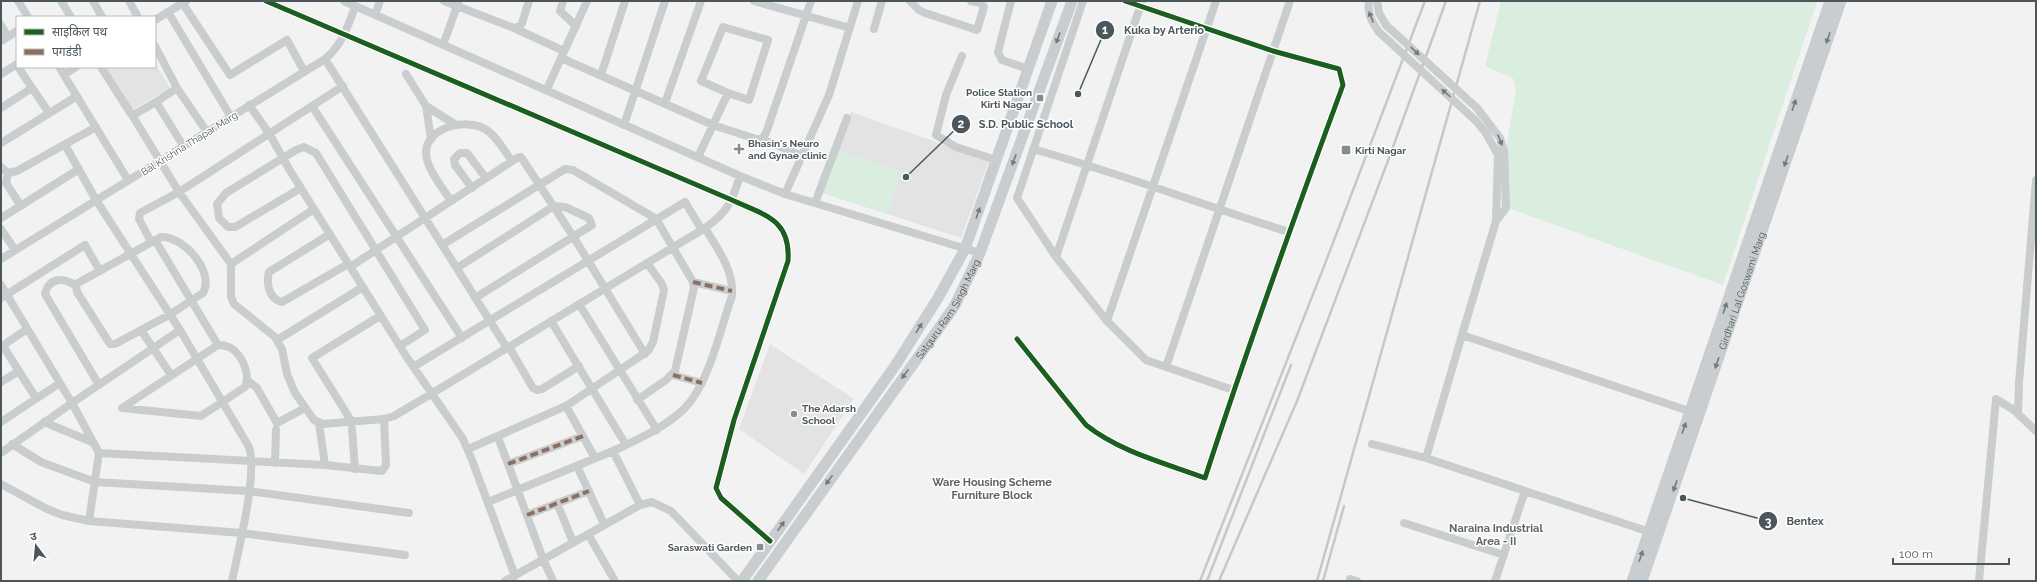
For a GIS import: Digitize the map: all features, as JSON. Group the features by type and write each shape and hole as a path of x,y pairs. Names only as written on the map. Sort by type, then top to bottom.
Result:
{"main road":[{"name":"Satguru Ram Singh Marg","path":"742,581 895,366 938,298 965,249 1052,1"},
{"name":"Satguru Ram Singh Marg","path":"758,581 954,307 980,253 1072,1"},
{"name":"Girdhari Lal Goswami Marg","path":"1695,413 1830,1"},
{"name":"Girdhari Lal Goswami Marg","path":"1642,581 1654,533 1695,413 1841,1"},
{"name":"Girdhari Lal Goswami Marg","path":"1632,581 1654,533"}],"street":[{"path":"18,1 27,16"},
{"path":"61,1 70,16"},
{"path":"93,1 101,16"},
{"path":"129,1 137,16"},
{"path":"266,1 345,33 773,219 784,233 788,242 788,261 734,420 716,488 720,498 770,541"},
{"path":"344,1 547,89 740,176 785,194 980,253"},
{"path":"375,15 380,1"},
{"path":"444,1 458,4 514,28 601,75 713,125 756,140 762,139 802,156"},
{"path":"514,28 520,26 522,23 528,1"},
{"path":"563,1 560,11 576,26"},
{"path":"547,89 587,1"},
{"path":"601,75 625,1"},
{"path":"624,125 665,1"},
{"path":"665,103 701,1"},
{"path":"754,1 850,28"},
{"path":"762,139 766,133 811,1"},
{"path":"785,194 829,95 858,1"},
{"path":"874,29 882,1"},
{"path":"910,1 919,10 925,13 977,30 984,7 981,3 971,1"},
{"path":"1011,1 998,52 1002,60 1028,69"},
{"path":"1083,1 1016,197 1056,257 1107,321 1146,360 1233,390"},
{"path":"1017,339 1086,425 1098,434 1113,443 1205,478 1233,390 1289,232 1344,85 1339,70 1273,51 1142,4 1125,1"},
{"path":"1107,321 1216,1"},
{"path":"1166,367 1290,1"},
{"path":"1369,1 1368,9 1370,18 1379,32 1475,120 1486,133 1498,155 1496,221 1426,458"},
{"path":"1377,1 1379,13 1386,25 1477,108 1500,138 1504,151 1506,208 1496,221"},
{"path":"156,19 184,2 230,75 287,40 304,71"},
{"path":"443,45 458,4"},
{"path":"1056,257 1142,4"},
{"name":"Bal Krishna Thapar Marg","path":"1,259 184,147 325,58 333,52 345,33 355,6"},
{"path":"168,12 231,117"},
{"path":"1,25 5,39 16,32"},
{"path":"723,27 768,40 749,100 728,94 701,81 723,27"},
{"path":"156,48 177,88 206,132"},
{"path":"962,56 946,95 936,135 956,147 996,160"},
{"path":"325,58 475,298 534,388 537,390 542,390 579,366"},
{"path":"1,74 16,66"},
{"path":"19,68 49,114"},
{"path":"60,68 128,180"},
{"path":"64,75 74,68"},
{"path":"102,68 179,192 231,264 231,297 234,304 277,340 282,349 291,386 305,408 319,423 325,465"},
{"path":"406,74 426,106 431,139"},
{"path":"218,345 139,219 138,215 179,192 268,133 343,86"},
{"path":"1,108 32,88"},
{"path":"132,115 156,102 177,88"},
{"path":"698,157 728,94"},
{"path":"1,142 77,96"},
{"path":"156,102 184,147"},
{"path":"249,106 268,133 413,368 468,449 515,576"},
{"path":"312,106 398,236 462,338"},
{"path":"426,106 456,125"},
{"path":"815,203 847,118"},
{"path":"451,201 431,169 426,152 431,139 444,128 474,123 486,129 512,161"},
{"path":"1,167 8,173 17,172 96,127"},
{"path":"65,144 96,200 169,316 180,330 249,447 252,462 242,533 232,581"},
{"path":"301,188 235,228 228,227 219,218 217,204 226,193 304,147 316,153 425,330 400,346"},
{"path":"1033,149 1088,164 1153,188 1289,232"},
{"path":"472,188 455,165 454,159 460,153 467,153 486,178"},
{"path":"330,234 269,272 266,282 276,301 282,302 376,251 512,161 517,158 522,158 606,288 645,354"},
{"path":"1,218 79,169"},
{"path":"442,245 565,169 573,170 655,219 693,282 694,288 673,374 638,400"},
{"path":"8,173 6,183 21,206"},
{"path":"319,423 352,425 394,416 704,229 723,214 732,200 740,176"},
{"path":"2016,412 2036,180"},
{"path":"413,368 489,320 685,202 704,229 729,270 732,278 732,291 702,383 684,409 657,430 626,445 488,502"},
{"path":"457,268 554,206 565,207 589,218 592,225 475,298"},
{"path":"231,264 314,209"},
{"path":"1,229 15,250"},
{"path":"76,286 153,241 169,237 176,240 191,252 205,275 206,288 203,294 169,316 115,344 110,344 77,292 76,286 68,280 62,279 53,283 46,289 45,294 100,385"},
{"path":"4,296 85,245 100,271"},
{"path":"468,449 566,406 645,354 652,342 664,290 662,284 647,263"},
{"path":"693,282 732,291"},
{"path":"1,285 4,296 27,329 60,383 99,453 89,520"},
{"path":"277,340 363,287"},
{"path":"579,304 619,371 657,430"},
{"path":"355,469 352,425 312,358 380,316"},
{"path":"551,322 593,388 626,445"},
{"path":"27,329 2,346 36,398"},
{"path":"141,330 170,375"},
{"path":"5,448 180,330"},
{"path":"1462,334 1695,413"},
{"path":"218,345 230,347 237,354 246,370 248,381 245,387 200,416 122,408 196,358 218,345"},
{"path":"1,382 19,371"},
{"path":"673,374 702,383"},
{"path":"248,381 256,388 276,423 305,408"},
{"path":"1,422 60,383"},
{"path":"1979,581 1996,399 2016,412 2036,431"},
{"path":"566,406 595,458"},
{"path":"99,453 325,465 377,471 384,469 386,465 384,419"},
{"path":"44,422 92,442"},
{"path":"275,463 276,430"},
{"path":"508,464 583,436"},
{"path":"498,437 519,490 543,559 553,581"},
{"path":"1372,444 1426,458 1654,533"},
{"path":"5,448 95,482 248,491 409,513"},
{"path":"613,451 640,505"},
{"path":"577,466 604,524"},
{"path":"1,484 45,508 62,515 89,520 242,533 405,555"},
{"path":"527,515 589,491"},
{"path":"1495,581 1525,491"},
{"path":"505,581 604,524 640,505 652,502 671,511 738,581"},
{"path":"557,503 573,542"},
{"path":"1404,523 1504,555"},
{"path":"588,534 615,581"}],"shaded area":[{"path":"156,65 170,88 130,111 105,68 156,68"},
{"path":"851,112 989,161 961,238 823,193"},
{"name":"The Adarsh School","path":"770,344 854,399 804,474 739,429"}],"green space":[{"path":"1501,1 1817,1 1723,285 1508,208 1507,142 1516,90 1513,78 1485,66"},
{"path":"837,151 902,172 887,214 823,193"}],"railway":[{"path":"1200,581 1323,269 1425,1"},
{"path":"1219,581 1297,401 1389,158 1446,1"},
{"path":"1317,581 1480,1"},
{"path":"1207,581 1291,365"},
{"path":"1323,581 1344,506"}],"marked path":[{"path":"693,282 732,291"},
{"path":"673,375 702,383"},
{"path":"508,464 583,436"},
{"path":"527,515 589,491"}],"cycle path":[{"path":"266,1 755,210 773,220 780,227 785,236 788,247 788,261 734,420 716,488 721,498 770,541"},
{"path":"1017,339 1086,425 1113,443 1128,450 1205,478 1272,281 1343,85 1339,69 1273,51 1125,1"}],"place":[{"name":"Kuka by Arterio","path":"1078,94"},
{"name":"Police Station Kirti Nagar","path":"1040,98"},
{"name":"Bhasin's Neuro and Gynae clinic","path":"739,149"},
{"name":"Kirti Nagar","path":"1346,150"},
{"name":"S.D. Public School","path":"906,177"},
{"name":"The Adarsh School","path":"794,414"},
{"name":"Bentex","path":"1683,498"},
{"name":"Saraswati Garden","path":"760,547"}],"district":[{"name":"Ware Housing Scheme Furniture Block","path":"992,488"},
{"name":"Naraina Industrial Area - II","path":"1496,534"}]}
